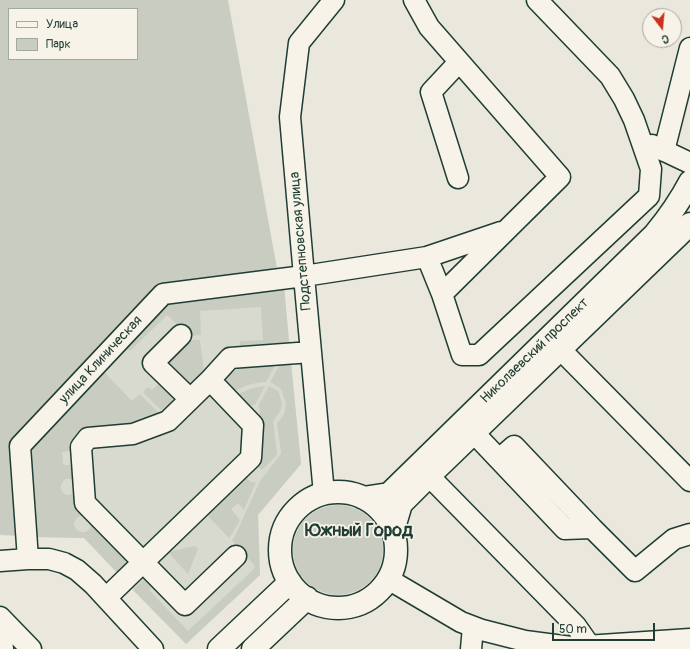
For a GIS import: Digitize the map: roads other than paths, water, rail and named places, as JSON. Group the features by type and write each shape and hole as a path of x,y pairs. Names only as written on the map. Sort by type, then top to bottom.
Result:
{"main road":[{"name":"Николаевский проспект","path":"363,498 389,494 654,234 668,218 690,182"},
{"name":"Николаевский проспект","path":"393,531 401,504 690,224"},
{"path":"335,492 354,494 363,498 371,502 385,515 393,531 396,549 394,567 385,584 372,597 356,605 337,608 318,604 301,594 290,582 281,561 281,541 287,523 299,507 316,496 335,492"},
{"path":"219,649 290,582"},
{"path":"253,649 307,598"}],"street":[{"name":"Подстепновская улица","path":"324,494 290,117 299,42 334,0"},
{"path":"414,0 429,28 560,177 442,294"},
{"path":"427,257 442,294 462,355 479,355 649,196 651,169 634,120 624,99 610,76 537,0"},
{"path":"664,151 690,48"},
{"path":"458,178 431,92 459,62"},
{"path":"641,140 690,163"},
{"name":"улица Клиническая","path":"28,559 20,446 163,294 304,276 427,257 506,231"},
{"path":"181,335 153,363 190,399"},
{"path":"560,349 690,481"},
{"path":"236,556 185,604 85,502 81,447 88,438 134,434 168,421 230,358 311,352"},
{"path":"106,598 251,458 253,425 210,380"},
{"path":"474,433 565,529 592,528 635,571 674,539 690,534"},
{"path":"429,476 576,626 590,646"},
{"path":"0,561 49,559 64,563 77,570 93,584 153,649"},
{"path":"388,579 461,622 482,630 525,641 571,647 690,639"},
{"path":"0,618 31,649"},
{"path":"0,623 2,649"},
{"path":"471,649 473,626"}],"district":[{"name":"Южный Город","path":"359,531"}]}
